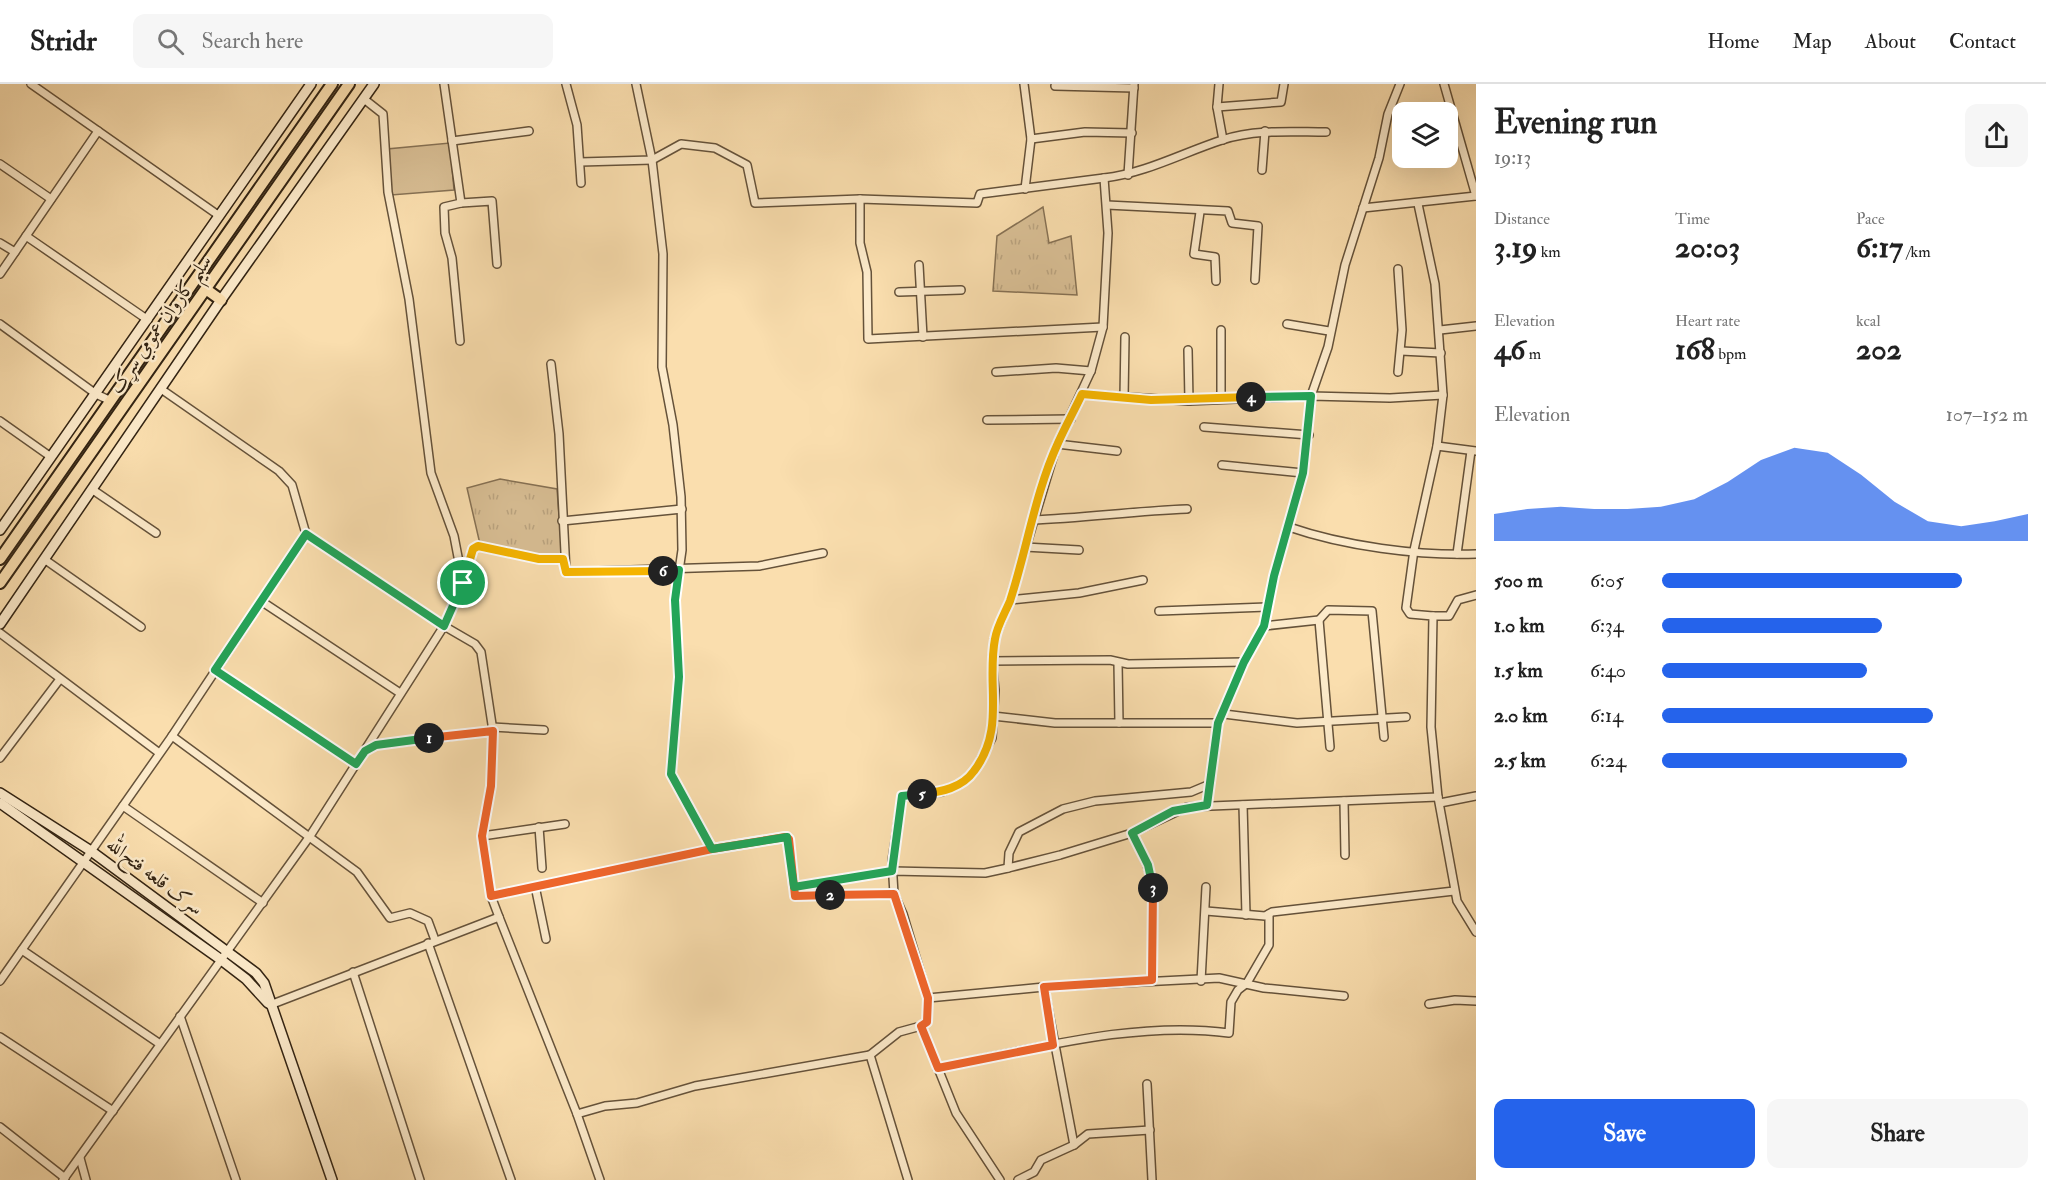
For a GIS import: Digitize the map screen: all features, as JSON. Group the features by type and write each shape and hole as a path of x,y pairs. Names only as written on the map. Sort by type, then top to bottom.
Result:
{"main road":[{"path":"0,559 332,84"},
{"name":"سلیم کاروان عمومي سړک","path":"0,583 349,84"},
{"path":"255,195 265,205"},
{"path":"207,290 221,300"}],"street":[{"path":"31,84 218,215"},
{"path":"1,525 96,394 311,84"},
{"path":"0,624 221,300 374,84"},
{"path":"444,84 460,203"},
{"path":"566,84 577,125 581,183"},
{"path":"636,84 652,160 663,254 662,367 673,425 682,509 682,550 675,600 679,677 671,774 712,849"},
{"path":"1024,84 1031,139 1025,189"},
{"path":"1219,84 1217,107 1223,140"},
{"path":"1217,107 1281,102 1284,84"},
{"path":"1207,805 1218,723 1224,714 1244,662 1264,626 1303,473 1309,435 1311,396 1328,347 1329,331 1379,158 1388,114 1400,84"},
{"path":"1363,208 1418,204 1476,196 1473,177 1444,84"},
{"path":"1055,86 1134,86 1128,175"},
{"path":"364,99 383,114 388,192 404,284 409,299 431,473 454,536 463,583"},
{"path":"0,274 98,131"},
{"path":"453,141 529,131"},
{"path":"580,162 652,160 681,144 724,151 747,165 755,203 860,199 977,202 980,194 1128,175 1223,140 1265,131 1326,132"},
{"path":"1262,170 1265,131"},
{"path":"1031,139 1085,132 1132,133"},
{"path":"0,164 51,199"},
{"path":"577,1114 605,1106 637,1103 695,1086 870,1055 899,1032 927,1022 928,998 894,894 892,871 902,796 942,792 959,784 974,772 992,738 995,690 992,661 995,637 1010,600 1032,520 1057,444 1082,394 1103,327 1108,233 1104,178"},
{"path":"860,199 860,243 867,272 867,337 870,339 1103,327"},
{"path":"460,341 452,258 445,233 444,207 460,203 492,201 497,264"},
{"path":"1418,204 1435,284 1443,395 1437,446 1414,550 1407,612 1449,616 1458,600 1476,596"},
{"path":"1107,205 1200,212 1228,211 1232,223 1258,226 1255,280"},
{"path":"1200,212 1194,254 1216,259 1216,281"},
{"path":"26,236 148,320"},
{"path":"0,243 15,252"},
{"path":"919,265 923,337"},
{"path":"1398,269 1401,351 1398,372"},
{"path":"899,292 961,290"},
{"path":"0,324 96,394 111,401"},
{"path":"1287,324 1329,331"},
{"path":"1440,330 1476,326"},
{"path":"1221,330 1221,398"},
{"path":"1124,398 1125,338"},
{"path":"1188,350 1189,401"},
{"path":"1401,351 1441,352"},
{"path":"551,364 559,434 563,559 566,572 759,566 823,554"},
{"path":"996,372 1056,368 1091,371"},
{"path":"161,389 279,471 292,484 306,534 444,626 475,644 481,652 493,729 491,786 482,836 491,896 577,1114 600,1180"},
{"path":"1082,394 1189,401 1221,398 1311,396 1390,398 1443,395"},
{"path":"987,420 1071,419"},
{"path":"0,421 51,457"},
{"path":"1204,427 1309,435"},
{"path":"1057,444 1117,451"},
{"path":"1437,446 1473,451 1457,554"},
{"path":"1222,465 1303,473"},
{"path":"93,490 156,533"},
{"path":"562,521 682,509"},
{"path":"1032,520 1072,518 1125,511 1187,509"},
{"path":"1289,527 1369,546 1476,554"},
{"path":"0,981 123,806 158,752 172,736 306,534"},
{"path":"0,1126 64,1179 219,959 263,903 310,836 444,626 463,583 473,549 478,546 539,559 563,559"},
{"path":"1024,547 1079,550"},
{"path":"44,559 141,627"},
{"path":"1010,600 1079,593 1143,580"},
{"path":"261,601 400,693"},
{"path":"1159,611 1267,607"},
{"path":"1264,626 1318,620 1328,610 1372,611 1384,736"},
{"path":"1433,616 1431,727 1439,800 1456,901 1476,932"},
{"path":"1318,620 1330,747"},
{"path":"0,633 158,752"},
{"path":"992,661 1244,662"},
{"path":"1118,663 1119,723"},
{"path":"215,670 356,764"},
{"path":"0,758 60,679"},
{"path":"1224,714 1297,723 1406,717"},
{"path":"993,716 1055,723 1218,723"},
{"path":"365,751 376,745 493,729 544,730"},
{"path":"172,736 357,872 390,918 410,913 428,921 432,942 511,1180"},
{"path":"1008,868 1009,853 1019,832 1063,809 1095,801 1191,792 1210,784"},
{"name":"سرک قلعه فتح‌الله","path":"0,793 91,851 256,973 264,984 332,1180"},
{"path":"794,887 892,871 985,873 1060,855 1132,833 1173,811 1207,805 1439,800 1476,796"},
{"path":"1344,801 1345,855"},
{"name":"سرک قلعه فتح‌الله","path":"0,803 109,878 246,979 270,1005"},
{"path":"1243,805 1246,915"},
{"path":"123,806 263,903"},
{"path":"482,836 565,824"},
{"path":"539,826 542,868"},
{"path":"1132,833 1148,865 1153,885 1152,980"},
{"path":"491,896 712,849 787,837 797,896 894,894"},
{"path":"535,886 546,939"},
{"path":"1202,981 1206,887"},
{"path":"1206,911 1246,915 1269,914 1454,891"},
{"path":"938,1068 1053,1045 1153,1030 1194,1028 1229,1033 1231,1002 1238,990 1247,982 1269,945 1269,914"},
{"path":"270,1005 499,917"},
{"path":"22,950 160,1044"},
{"path":"353,972 420,1180"},
{"path":"928,998 1044,987 1152,980 1202,981 1219,978 1247,982 1264,988 1344,996"},
{"path":"1044,987 1053,1045 1074,1145"},
{"path":"1429,1004 1455,1000 1476,1001"},
{"path":"180,1016 236,1180"},
{"path":"921,1026 956,1113 1000,1180"},
{"path":"0,1037 114,1111"},
{"path":"870,1055 908,1180"},
{"path":"1147,1084 1152,1180"},
{"path":"1018,1180 1034,1172 1041,1160 1074,1145 1088,1134 1150,1130"},
{"path":"80,1158 86,1180"}],"green space":[{"path":"450,143 454,190 391,195 387,149"},
{"path":"1043,207 1049,243 1071,236 1077,295 993,291 997,236"},
{"path":"500,479 557,489 562,555 538,554 480,544 467,488"}],"route":[{"path":"463,583 444,626 306,534 215,670 356,764 365,751 376,745 493,731 491,786 482,836 491,896 712,849 787,837 795,896 894,894 903,914 928,998 927,1022 921,1026 938,1068 1053,1045 1044,987 1152,980 1153,885 1148,865 1132,833 1173,811 1207,805 1218,723 1224,714 1244,662 1264,626 1274,576 1303,473 1309,435 1311,396 1189,401 1082,394 1057,444 1032,520 1010,600 995,637 992,661 995,690 992,738 974,772 959,784 942,792 902,796 892,871 794,887 787,837 785,837 712,849 684,802 671,774 679,677 675,600 679,570 566,572 563,559 539,559 478,546 473,549 463,583"}]}
